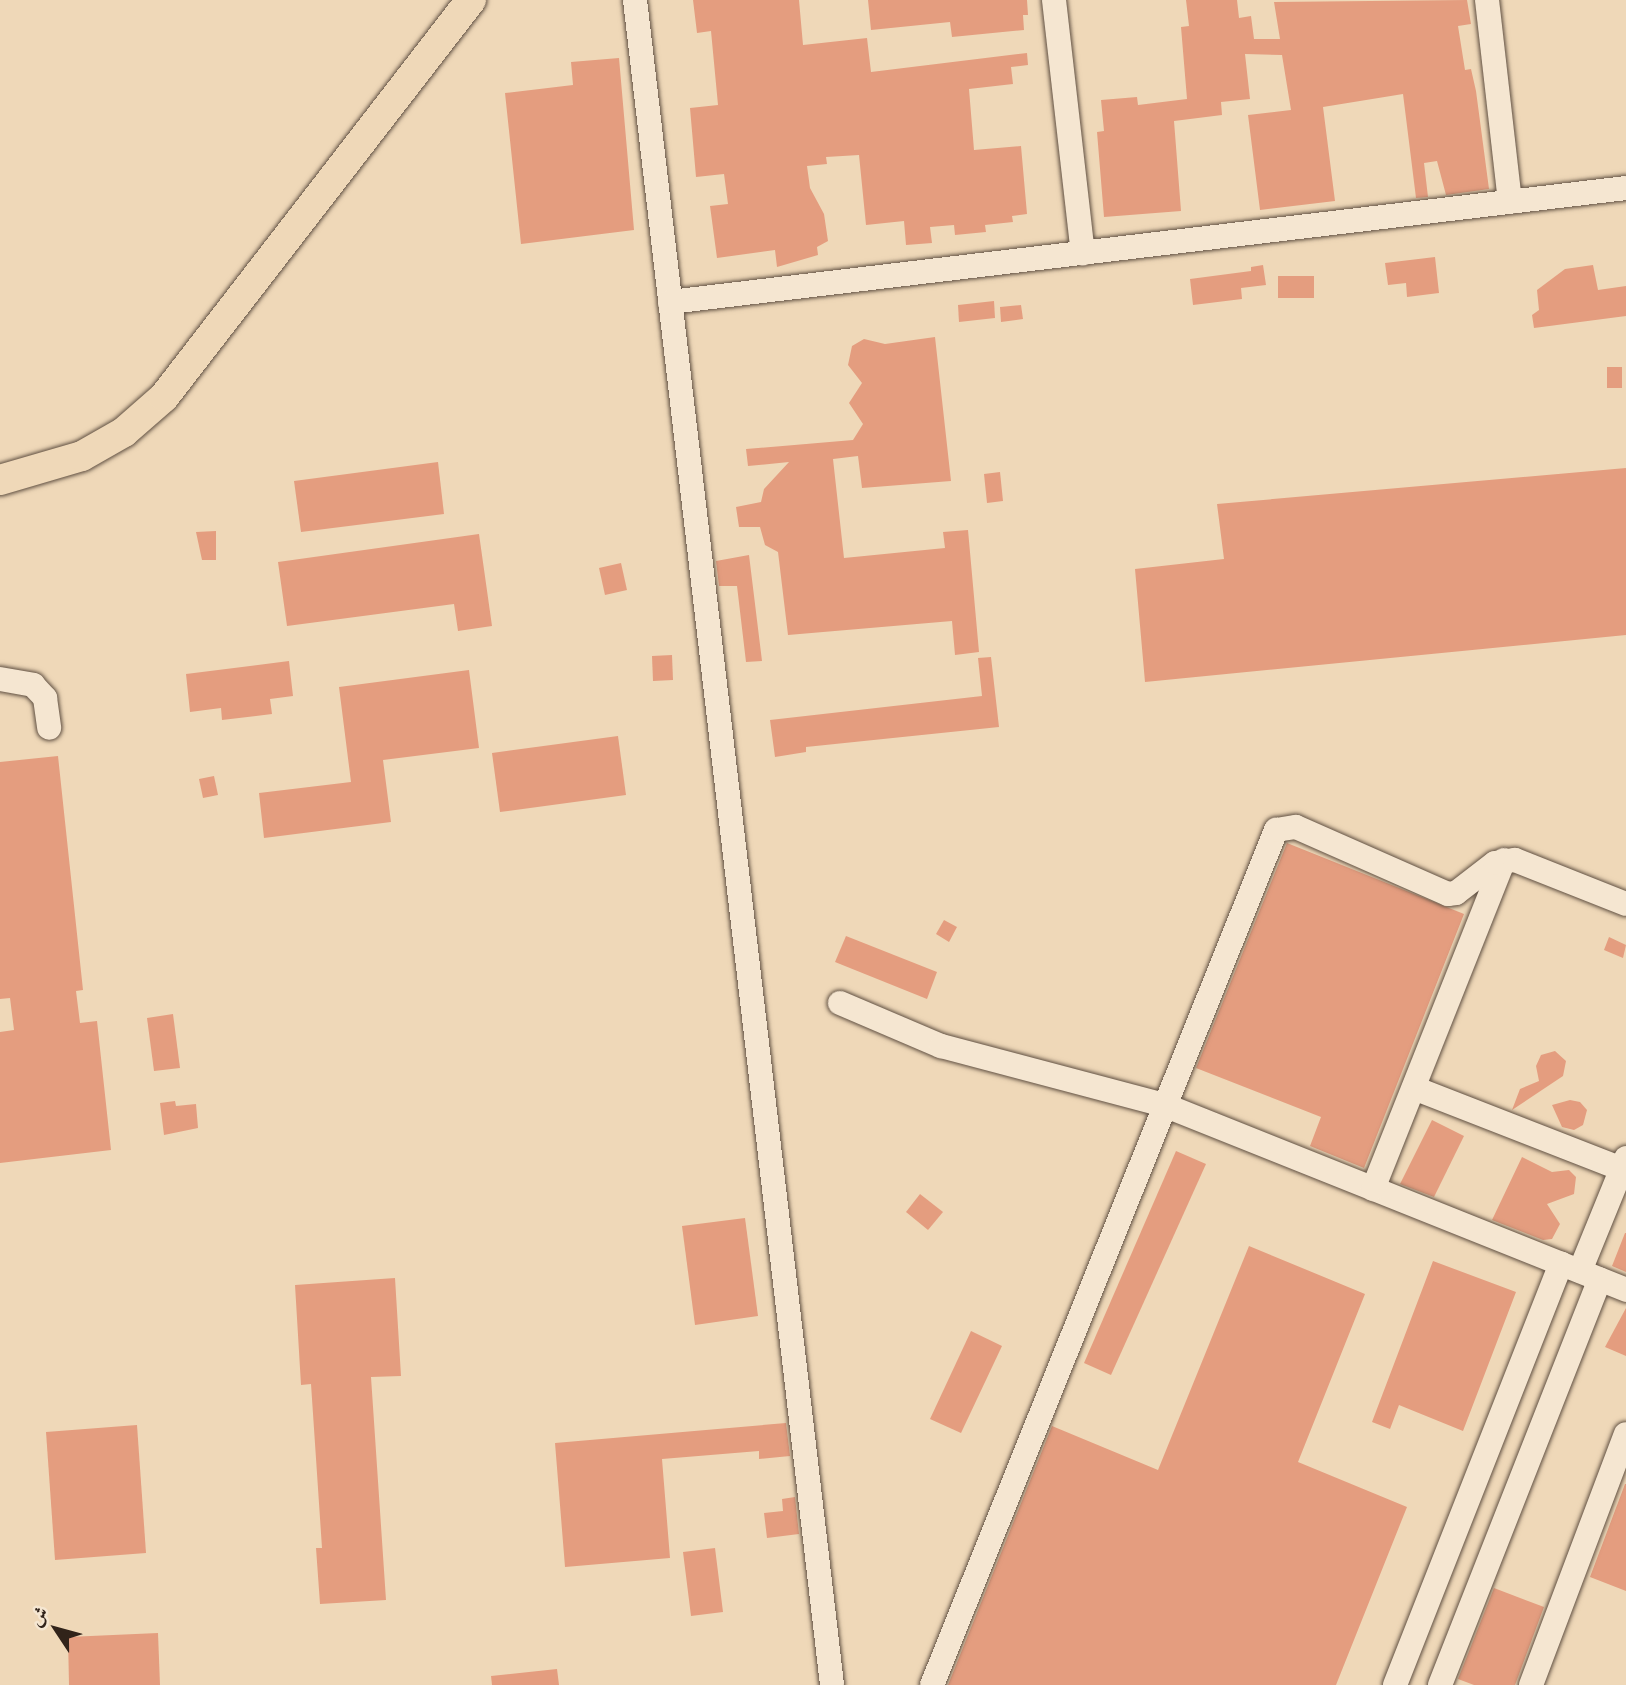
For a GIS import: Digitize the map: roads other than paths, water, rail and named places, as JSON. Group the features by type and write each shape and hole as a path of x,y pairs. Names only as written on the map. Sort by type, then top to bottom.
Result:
{"main road":[{"path":"0,480 82,456 124,432 164,397 471,0"}],"street":[{"path":"635,0 832,1685"},
{"path":"1054,0 1083,253"},
{"path":"1487,0 1510,202"},
{"path":"670,302 1626,188"},
{"path":"0,679 33,685 45,698 49,728"},
{"path":"932,1685 1276,830 1296,827 1448,894 1504,860 1515,860 1626,904"},
{"path":"1373,1189 1504,860"},
{"path":"841,1003 941,1046 1164,1105 1626,1290"},
{"path":"1395,1685 1580,1271 1624,1164 1413,1088"},
{"path":"1440,1685 1580,1271"},
{"path":"1531,1685 1626,1434"}]}
